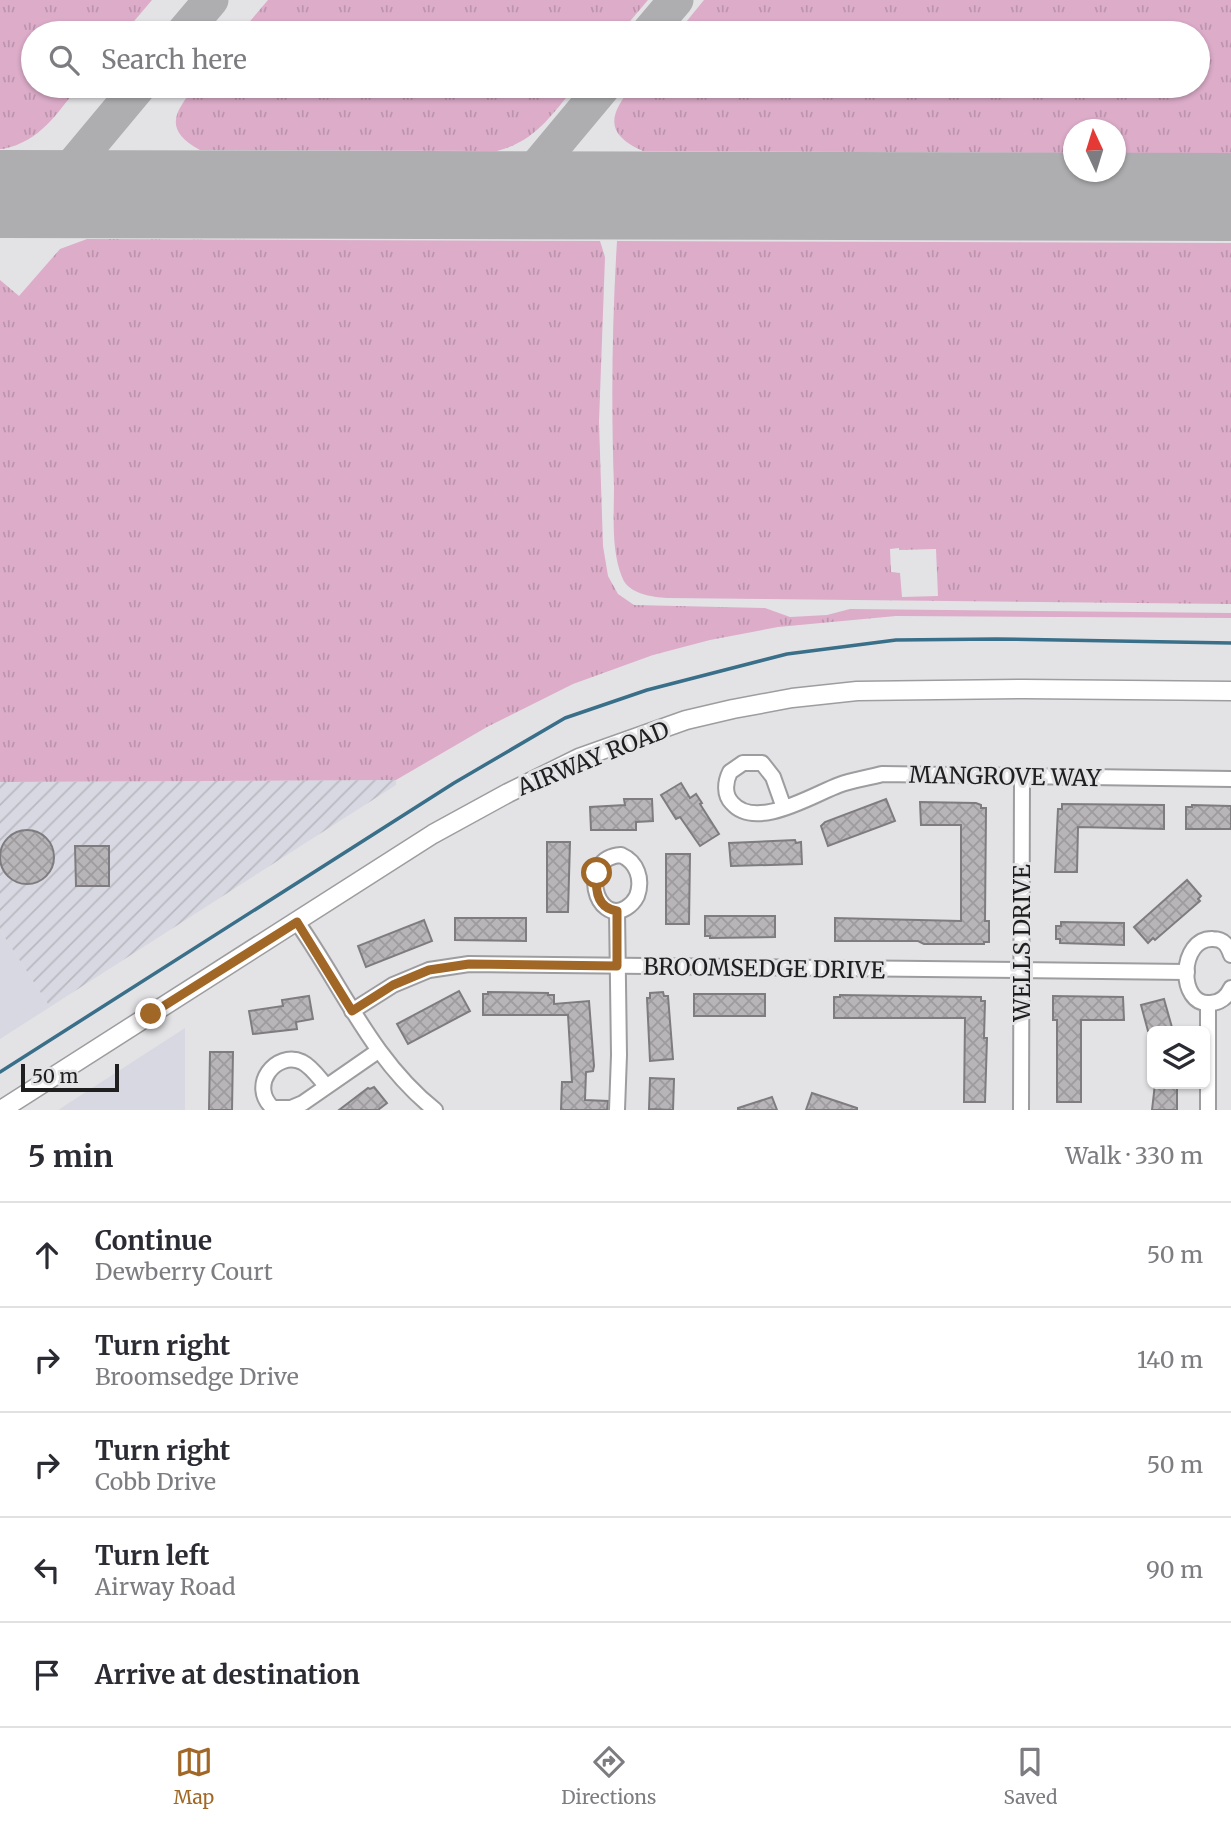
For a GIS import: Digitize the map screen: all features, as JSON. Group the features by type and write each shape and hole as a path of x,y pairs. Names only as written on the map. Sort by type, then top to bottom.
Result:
{"main road":[{"name":"AIRWAY ROAD","path":"1,1110 433,834 579,758 686,720 792,698 858,691 1231,691"}],"street":[{"name":"MANGROVE WAY","path":"784,808 797,805 840,784 882,774 1231,779"},
{"name":"WELLS DRIVE","path":"1021,1110 1022,777"},
{"path":"617,911 617,1110"},
{"path":"297,922 378,1051 410,1088 435,1110"},
{"path":"1231,955 1228,946 1218,939 1205,938 1194,945 1187,972 1190,992 1198,1001 1208,1004 1220,1001 1228,995 1231,988"},
{"name":"BROOMSEDGE DRIVE","path":"352,1011 393,985 429,970 469,964 1187,972"},
{"path":"1208,1004 1208,1110"},
{"path":"326,1086 378,1051"}],"shaded area":[{"path":"396,780 396,785 50,1007 0,930 0,782"},
{"path":"0,930 50,1007 0,1039"},
{"path":"185,1028 185,1110 58,1110"}],"green space":[{"path":"0,0 152,0 134,21 21,21 21,98 69,98 38,133 28,140 0,149"},
{"path":"268,0 648,0 630,21 250,21"},
{"path":"704,0 1231,0 1231,154 1126,153 1126,119 1063,119 1063,153 643,151 622,138 614,123 624,98 1210,98 1210,21 687,21"},
{"path":"187,98 566,98 533,134 511,147 497,151 200,150 188,143 177,128 176,120"},
{"path":"87,239 600,241 605,257 599,422 603,546 608,576 618,594 634,605 765,608 790,617 827,615 850,609 1231,613 1231,618 896,616 778,627 710,640 653,655 573,684 487,727 396,780 0,782 0,280 19,296 60,249"},
{"path":"617,241 1231,243 1231,604 667,598 635,591 625,583 618,567 614,532 612,394","holes":["890,549 936,549 938,596 902,597 900,573 891,572"]}],"building":[{"path":"681,783 690,798 696,794 719,834 700,846 680,817 676,819 661,795"},
{"path":"624,799 652,799 653,821 636,822 636,830 591,830 590,807 625,805"},
{"path":"886,799 895,821 828,846 821,826 825,822"},
{"path":"920,802 976,803 981,805 981,808 986,808 985,921 989,921 989,942 924,944 918,941 835,941 835,918 961,921 961,825 921,825"},
{"path":"1062,804 1164,805 1164,829 1078,827 1077,872 1055,872 1058,809 1062,809"},
{"path":"1231,806 1231,829 1186,829 1186,807"},
{"path":"27,830 46,838 54,857 46,876 27,884 8,876 0,857 8,838"},
{"path":"795,840 796,843 801,842 802,864 731,866 729,843"},
{"path":"547,842 570,842 568,912 547,912"},
{"path":"75,846 109,846 109,886 76,886"},
{"path":"666,854 690,854 689,924 666,924"},
{"path":"1187,880 1201,896 1198,899 1200,901 1148,943 1134,927"},
{"path":"705,916 775,916 775,937 710,938 705,936"},
{"path":"455,918 526,918 526,941 455,940"},
{"path":"424,920 432,941 366,967 358,946"},
{"path":"1061,922 1124,923 1124,945 1060,943 1060,939 1056,939 1056,926 1061,926"},
{"path":"459,991 470,1011 408,1044 397,1024"},
{"path":"663,992 664,996 668,996 673,1059 650,1061 647,998 650,998 650,993"},
{"path":"548,993 554,995 554,1004 589,1001 594,1066 593,1071 586,1072 585,1100 608,1101 607,1110 561,1110 562,1082 572,1082 568,1015 483,1015 483,994"},
{"path":"694,994 765,994 765,1016 694,1016"},
{"path":"309,996 313,1019 296,1022 297,1029 253,1034 249,1011 283,1006 282,1000"},
{"path":"1053,996 1123,997 1124,1020 1081,1020 1081,1102 1057,1102 1057,1020 1053,1020"},
{"path":"834,997 981,997 981,1001 985,1001 984,1038 987,1038 985,1102 964,1102 965,1018 834,1018"},
{"path":"1164,999 1172,1026 1147,1027 1141,1005"},
{"path":"210,1052 233,1052 232,1110 209,1110"},
{"path":"650,1078 674,1079 673,1110 649,1109"},
{"path":"374,1087 387,1103 378,1110 339,1110 368,1088"},
{"path":"1154,1089 1177,1089 1177,1110 1152,1110"},
{"path":"812,1093 857,1108 857,1110 806,1110"},
{"path":"772,1097 777,1110 738,1110 738,1108"}],"waterway":[{"path":"0,1072 454,783 565,718 647,690 787,654 896,640 1231,643"}],"taxiway":[{"path":"193,21 211,0"},
{"path":"658,21 676,0"},
{"path":"49,194 129,98"},
{"path":"513,195 594,98"}],"runway":[{"path":"0,194 1231,197"}],"route":[{"path":"151,1014 297,922 352,1011 393,985 429,970 469,964 617,966 617,911 599,901 595,884 597,873"}]}
